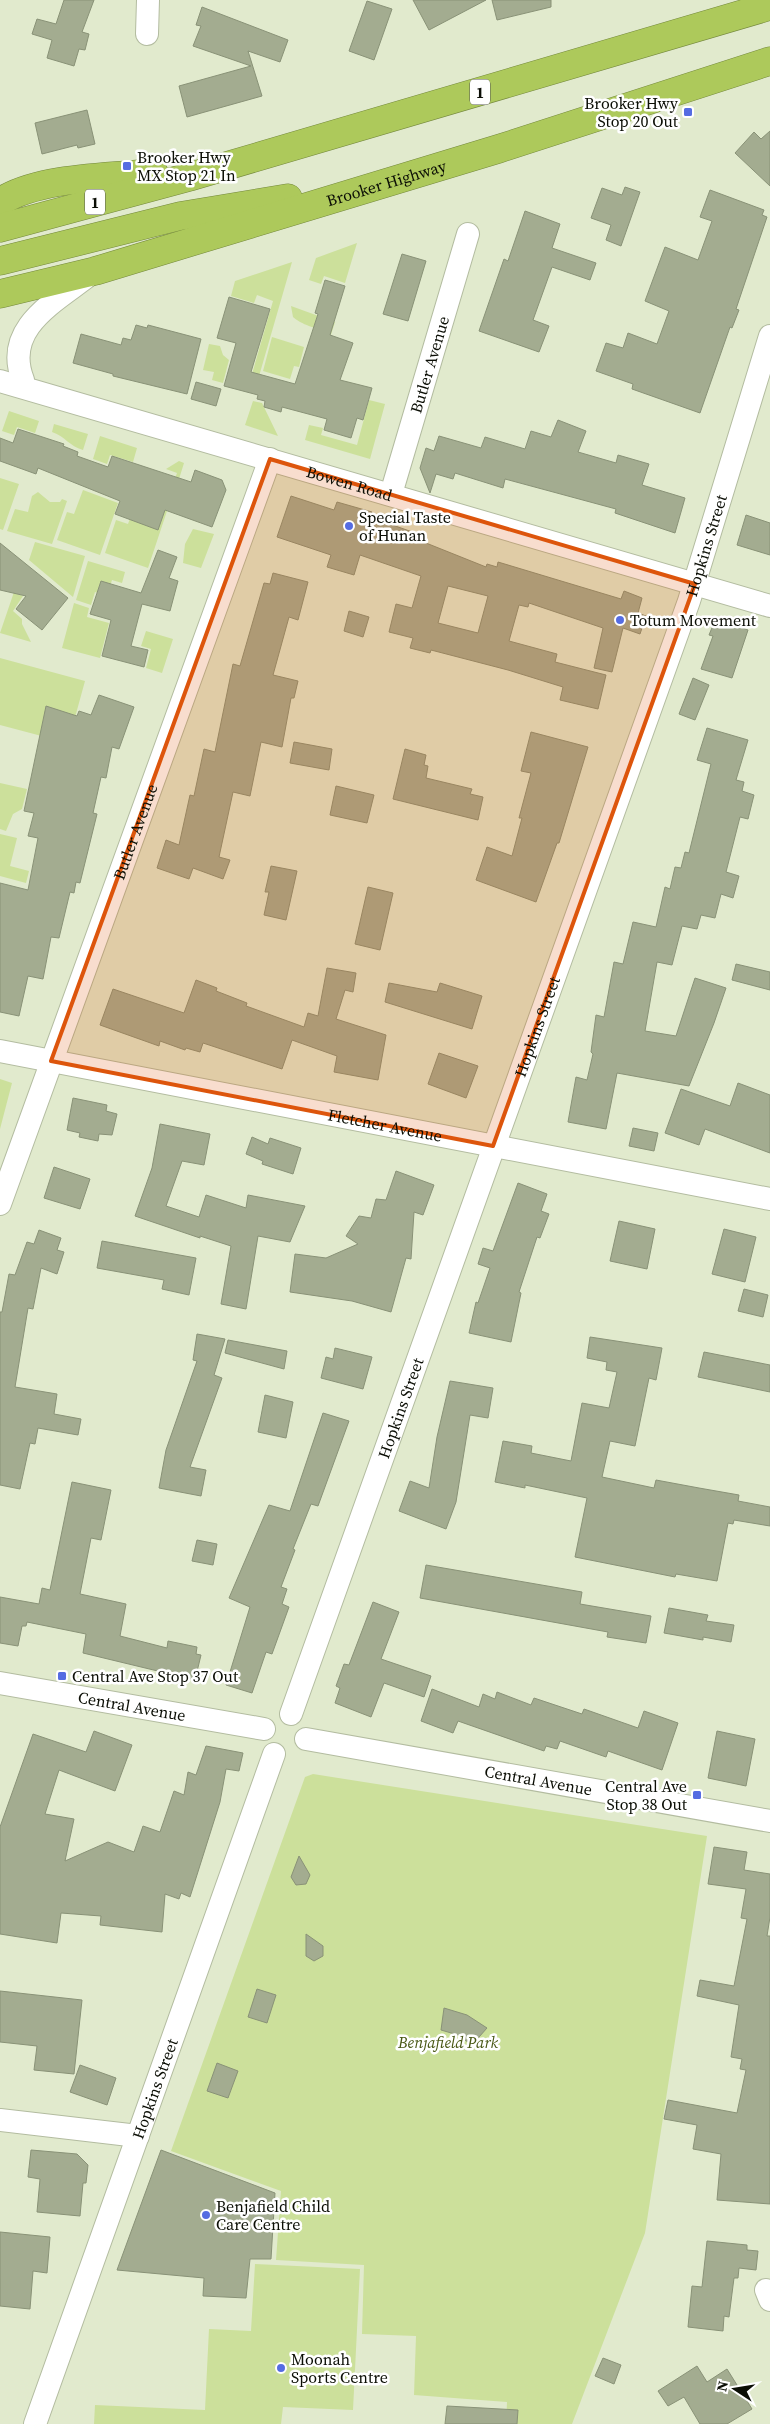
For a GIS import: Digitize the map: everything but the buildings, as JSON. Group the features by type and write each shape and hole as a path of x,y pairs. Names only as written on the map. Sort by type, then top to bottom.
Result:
{"highway":[{"name":"1","path":"0,228 219,168 770,6"},
{"name":"Brooker Highway","path":"0,294 95,271 498,149 770,61"},
{"path":"0,202 18,193 70,180 219,168"},
{"path":"0,261 180,216 381,184"}],"street":[{"path":"147,34 148,0"},
{"name":"Butler Avenue","path":"391,494 468,234"},
{"path":"23,380 18,355 24,332 37,316 95,271"},
{"name":"Hopkins Street","path":"291,1714 492,1146 695,584 770,336"},
{"name":"Bowen Road","path":"0,363 45,393"},
{"name":"Bowen Road","path":"0,381 770,606"},
{"name":"Butler Avenue","path":"0,1204 270,459"},
{"name":"Fletcher Avenue","path":"0,1051 770,1199"},
{"name":"Central Avenue","path":"0,1683 264,1729"},
{"path":"280,1713 297,1716 305,1726 306,1738 304,1746 293,1755 280,1756 274,1754 265,1743 264,1729 274,1716 280,1713"},
{"name":"Central Avenue","path":"306,1738 770,1821"},
{"name":"Hopkins Street","path":"35,2424 274,1754"},
{"path":"0,2120 138,2136"}],"highlighted area":[{"path":"270,459 695,584 493,1146 51,1061"}],"green space":[{"path":"357,243 345,283 324,276 321,284 309,280 316,258"},
{"path":"292,262 255,390 248,388 273,301 257,295 254,303 231,296 235,281"},
{"path":"291,306 335,322 330,338 293,317"},
{"path":"272,337 304,347 299,367 294,366 290,379 263,371"},
{"path":"209,344 220,346 223,355 229,360 223,383 212,380 214,372 203,370"},
{"path":"369,400 385,404 370,459 305,440 309,425 323,428 321,435 357,445"},
{"path":"253,401 262,403 278,436 245,425"},
{"path":"9,411 39,421 35,433 17,427 14,435 2,431"},
{"path":"54,424 88,434 83,450 52,432"},
{"path":"100,436 137,448 133,462 110,455 107,464 93,459"},
{"path":"179,461 184,463 170,508 165,507 177,473 166,469"},
{"path":"0,478 19,484 3,530 0,529"},
{"path":"83,490 118,503 100,555 57,540 67,512 74,514"},
{"path":"38,492 50,502 60,502 62,499 67,501 52,544 7,531 15,509 28,512 32,496"},
{"path":"136,501 167,511 148,568 105,553 116,520 128,524"},
{"path":"193,529 214,534 201,568 183,563 185,544"},
{"path":"35,542 85,556 73,597 29,560"},
{"path":"88,561 125,572 122,583 112,580 107,596 95,592 91,605 76,600"},
{"path":"14,592 23,596 13,611 22,619 22,624 31,642 0,633"},
{"path":"74,603 89,608 87,617 109,623 100,658 62,648"},
{"path":"146,631 173,639 162,673 146,668 151,649 141,646"},
{"path":"0,658 85,681 68,743 0,725"},
{"path":"0,783 27,789 22,809 13,814 6,831 0,829"},
{"path":"0,834 17,838 10,866 29,871 26,883 0,876"},
{"path":"0,1079 12,1083 0,1129"},
{"name":"Benjafield Park","path":"313,1774 707,1836 645,2233 572,2424 506,2424 507,2402 414,2395 416,2336 362,2334 364,2265 276,2260 281,2191 171,2151 305,1777"},
{"name":"Moonah Sports Centre","path":"255,2264 360,2269 353,2410 283,2407 281,2424 94,2424 95,2405 205,2410 209,2329 251,2331"}],"place":[{"name":"Brooker Hwy Stop 20 Out","path":"688,112"},
{"name":"Brooker Hwy MX Stop 21 In","path":"127,166"},
{"name":"Special Taste of Hunan","path":"349,526"},
{"name":"Totum Movement","path":"620,620"},
{"name":"Central Ave Stop 37 Out","path":"62,1676"},
{"name":"Central Ave Stop 38 Out","path":"697,1795"},
{"name":"Benjafield Child Care Centre","path":"206,2215"},
{"name":"Moonah Sports Centre","path":"281,2368"}]}
